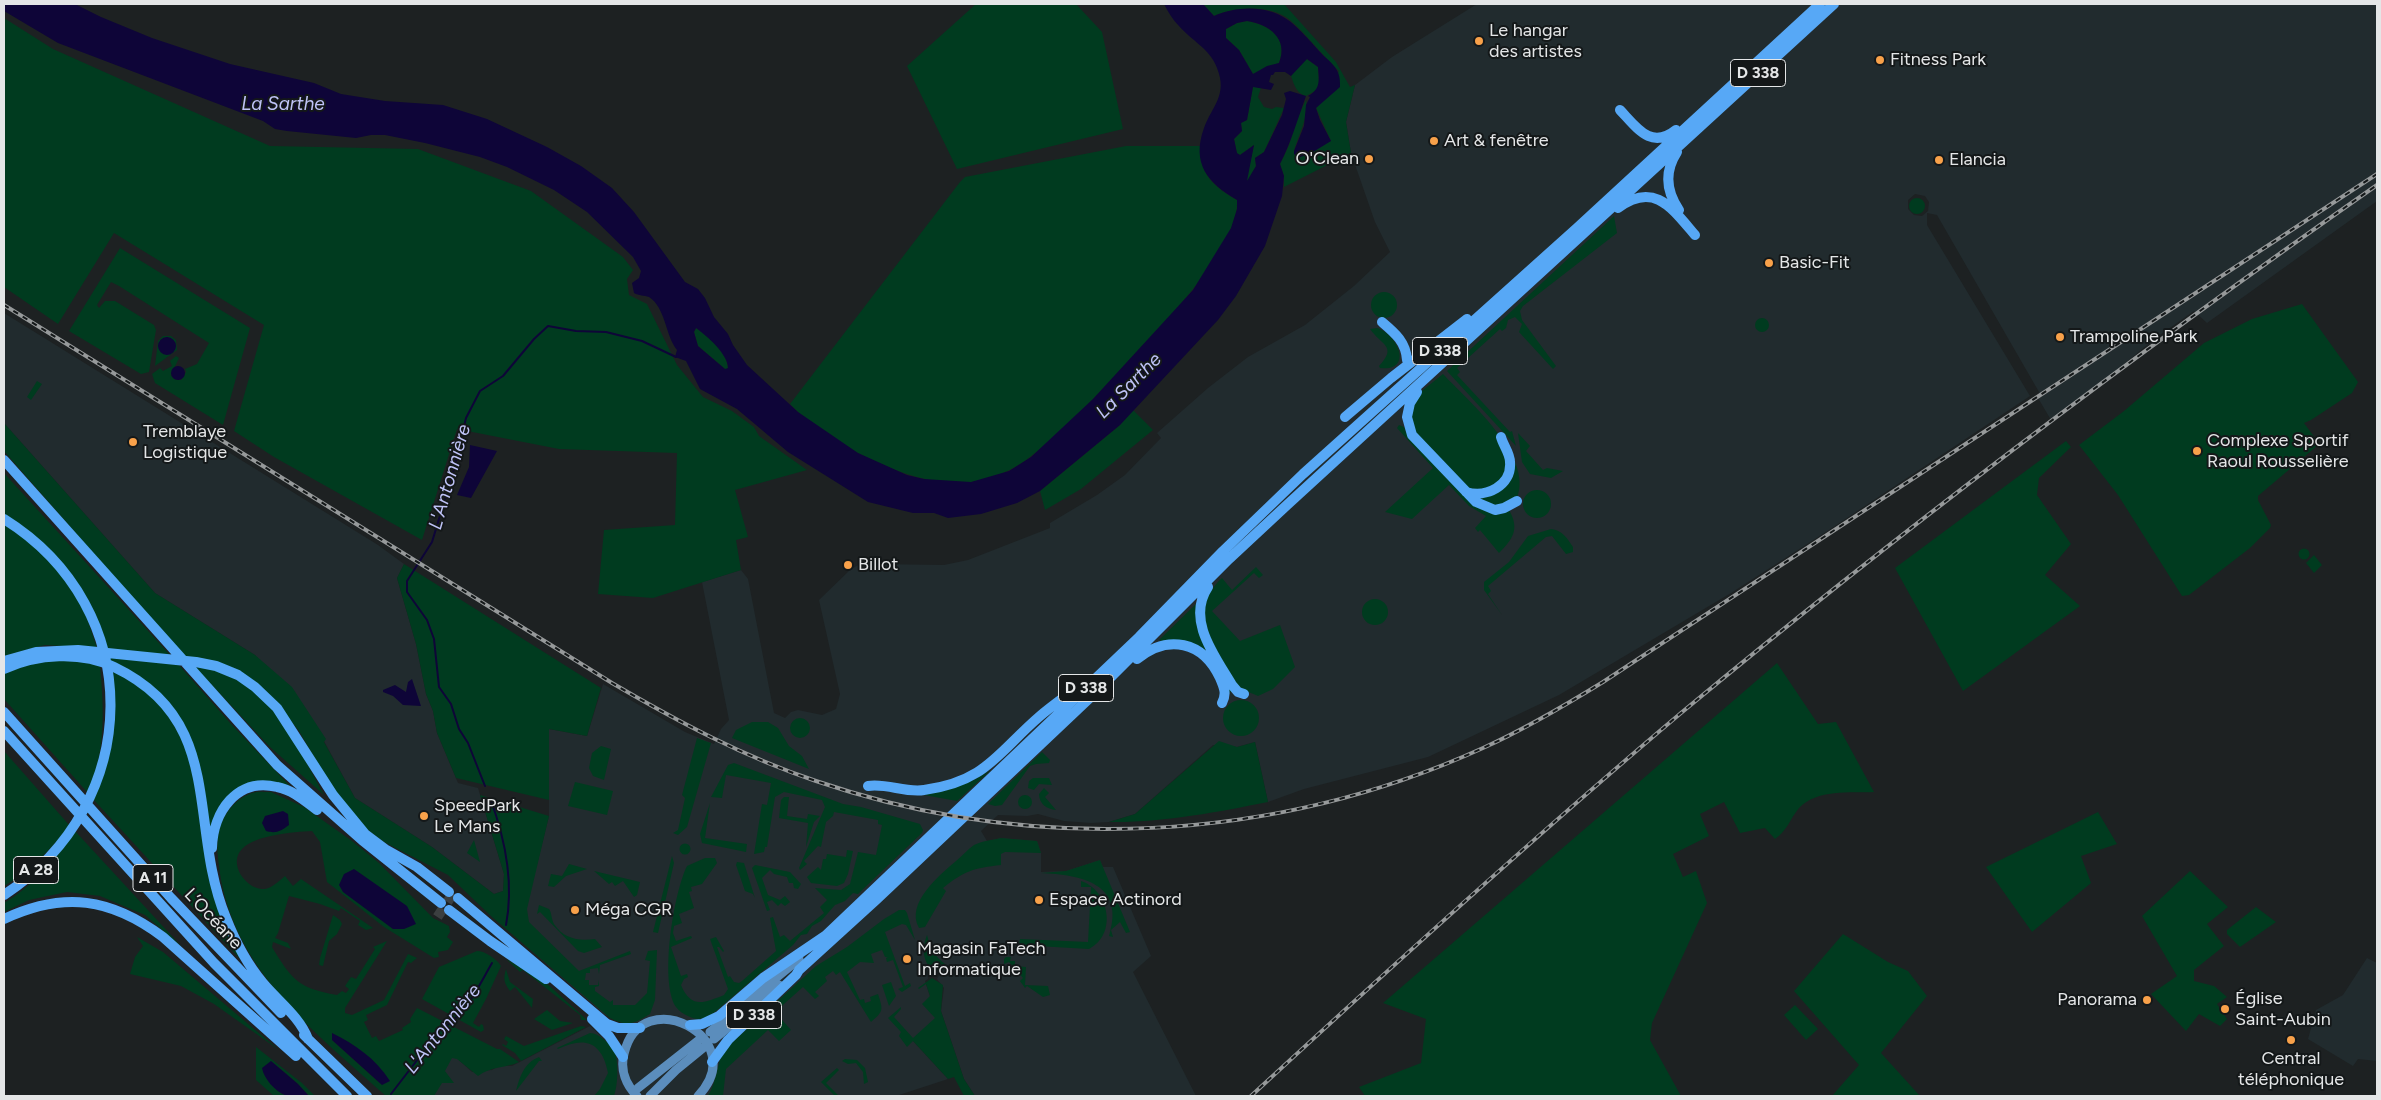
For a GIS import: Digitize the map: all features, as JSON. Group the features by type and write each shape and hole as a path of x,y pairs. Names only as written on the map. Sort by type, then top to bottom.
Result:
{"highway":[{"name":"D 338","path":"712,1062 728,1040 796,976 799,970 939,841 1097,691 1303,474 1578,228 1820,4"},
{"name":"D 338","path":"690,1025 702,1024 719,1016 763,978 825,936 968,798 1192,589 1229,559 1834,4"},
{"path":"1620,110 1644,135 1656,138 1667,136 1727,85 1756,64"},
{"path":"1559,256 1579,243 1624,203 1638,197 1653,198 1668,204 1695,235 1668,189 1670,164 1682,142"},
{"path":"1345,417 1578,228"},
{"path":"1382,322 1401,339 1407,360"},
{"path":"1448,358 1445,367 1413,398 1408,410 1407,423 1412,435 1466,492 1481,505 1495,510 1504,508 1516,501"},
{"path":"1303,474 1397,381"},
{"path":"1466,492 1480,495 1489,493 1506,478 1510,463 1500,437"},
{"path":"4,460 237,722 277,764 430,895 442,901 438,884"},
{"name":"A 28","path":"4,519 35,540 62,568 82,598 99,636 108,675 110,722 107,748 97,783 84,811 64,840 39,868 4,895"},
{"path":"1229,559 1226,568 1201,597 1199,618 1204,636 1232,685 1238,692 1244,694"},
{"path":"868,786 881,784 922,790 961,781 982,771 1031,725 1123,646 1139,638"},
{"path":"1097,691 1106,686 1148,650 1166,644 1180,644 1196,649 1214,667 1226,692 1222,703"},
{"path":"4,661 47,650 149,657 216,666 249,682 272,702 333,796 363,837"},
{"path":"101,655 110,665 131,676 153,692 178,720 186,736 198,772 210,862 217,891 229,926 249,964 275,997 304,1027 308,1039"},
{"path":"4,669 24,662 57,657 101,655"},
{"name":"L’Océane","path":"4,712 171,898 262,995 366,1096"},
{"name":"L’Océane","path":"4,731 201,948 311,1062 347,1096"},
{"path":"217,891 218,884 212,847 214,827 219,813 227,802 246,789 264,786 287,790 438,884 452,888 460,894 468,906 607,1024 624,1029 640,1028"},
{"path":"4,919 26,909 58,902 90,903 123,912 141,921 163,937 296,1056 311,1062"},
{"path":"468,906 451,907 460,918 556,986 609,1036 623,1057"}],"main road":[{"name":"D 338","path":"799,970 712,1035 825,936"},
{"path":"635,1090 624,1074 623,1057 629,1041 640,1028 649,1023 665,1019 680,1021 690,1025 706,1042 712,1062 708,1082 698,1096"},
{"path":"631,1096 635,1090 701,1044 650,1096"}],"shaded area":[{"path":"1477,4 1825,4 1817,12 1828,4 2377,4 2377,201 2207,323 2194,311 2154,339 2109,377 2051,420 2038,398 2039,392 1937,215 1927,213 1927,225 2030,396 1829,530 1731,593 1559,695 1428,757 1304,789 1268,802 1255,742 1237,747 1213,745 1135,814 1109,822 1091,823 1064,821 1038,814 1027,816 998,815 981,831 987,841 1001,838 1037,841 1041,853 1041,872 1066,871 1100,860 1103,867 1113,867 1151,956 1133,972 1196,1096 975,1096 964,1079 941,1011 944,988 937,979 940,974 927,971 928,979 925,981 937,1018 913,1041 948,1079 896,1096 410,1096 448,1050 472,1072 492,1070 498,1066 512,1066 590,1026 623,1056 640,1028 605,1015 518,939 549,816 549,729 587,736 603,684 685,732 714,744 721,729 729,720 702,582 741,570 748,579 774,713 785,718 791,712 798,710 822,715 836,709 840,694 819,600 850,570 858,565 944,565 968,560 1050,528 1050,523 1097,495 1125,475 1161,438 1157,433 1208,388 1248,357 1305,325 1354,286 1390,252 1375,222 1351,153 1346,122 1355,85 1392,57","holes":["1915,194 1925,196 1929,202 1928,211 1922,216 1914,215 1908,209 1908,200"]},
{"path":"4,313 378,545 404,564 397,578 416,644 426,694 433,711 437,733 458,783 478,788 504,874 503,891 494,894 432,847 355,798 324,741 255,655 155,593 4,423"},
{"path":"2367,958 2377,963 2377,1061 2358,1059 2353,1066 2308,1039 2316,1010 2343,995"}],"green space":[{"path":"976,4 1076,4 1102,32 1123,129 957,169 907,66"},
{"path":"1203,4 1284,4 1336,62 1350,87 1355,85 1346,122 1351,153 1284,187 1284,176 1280,164 1306,100 1305,119 1294,151 1331,141 1316,108 1339,71 1290,20 1282,15 1263,9 1242,9 1214,16"},
{"path":"4,18 53,49 270,146 418,149 531,191 623,257 633,270 627,279 629,295 647,304 677,365 703,397 732,411 754,427 759,436 807,470 735,490 748,537 736,540 741,570 653,598 598,594 604,530 675,525 677,453 559,449 457,429 422,540 274,457 234,431 264,325 114,233 58,324 4,287"},
{"path":"1247,21 1270,29 1279,40 1281,46 1279,63 1253,74 1239,50 1226,38 1226,29 1237,23"},
{"path":"1307,59 1318,67 1319,83 1317,90 1306,96 1298,91 1291,76 1300,63"},
{"path":"1253,86 1261,88 1258,97 1264,107 1272,109 1276,107 1284,108 1264,152 1255,158 1256,166 1248,181 1246,180 1254,145 1240,155 1237,154 1234,139 1242,131 1241,123 1247,120"},
{"path":"1126,146 1201,146 1201,156 1205,172 1215,185 1237,200 1234,220 1225,242 1211,266 1174,312 1078,415 1024,462 1010,470 980,481 950,483 925,479 900,472 849,448 826,434 790,404 965,177"},
{"path":"1917,198 1925,206 1917,214 1909,206"},
{"path":"1614,216 1617,233 1523,306 1520,311 1522,320 1556,366 1553,369 1519,332 1522,324 1515,317 1508,320 1506,328 1502,331 1500,329 1457,368 1460,372 1457,375 1510,432 1512,431 1516,446 1447,371"},
{"path":"120,248 250,328 223,425 155,383 152,374 160,368 163,371 172,366 170,361 176,356 179,358 171,375 174,379 181,380 186,372 185,369 197,364 209,343 119,286 111,282 97,305 99,308 105,301 115,301 154,325 156,330 149,372 141,374 69,331"},
{"path":"1384,292 1393,296 1397,305 1393,314 1384,318 1375,314 1371,305 1375,296"},
{"name":"Complexe Sportif Raoul Rousselière","path":"2302,304 2358,382 2352,393 2304,423 2318,442 2317,446 2258,496 2258,500 2271,525 2270,528 2250,548 2189,595 2182,596 2118,495 2079,445 2124,411 2204,343 2252,319"},
{"path":"1759,318 1765,318 1769,325 1765,332 1759,332 1755,328 1755,322"},
{"path":"696,328 721,351 725,357 728,369 725,369 698,346 694,332"},
{"path":"1377,328 1391,337 1399,352 1400,359 1397,364 1390,368 1380,368 1379,366 1385,359 1387,350 1386,346 1370,329"},
{"path":"163,336 171,336 176,340 177,350 155,366 158,341","holes":["168,337 175,348 172,353 159,348 159,344 163,338"]},
{"path":"1443,374 1482,414 1508,447 1516,465 1520,482 1517,498 1490,509 1408,428 1413,398"},
{"path":"37,381 42,384 31,400 27,397"},
{"path":"1133,410 1153,430 1081,489 1045,510 1040,491 1120,425"},
{"path":"4,423 155,593 255,655 292,687 326,739 324,742 355,798 432,847 494,894 503,891 504,874 480,795 549,816 527,909 529,922 579,971 630,951 631,954 600,965 599,974 598,968 590,969 590,973 586,973 585,980 589,980 589,985 598,985 599,980 599,986 595,987 595,991 610,1002 613,1000 613,1005 635,1005 647,993 650,961 645,960 648,951 657,950 655,1000 650,1014 630,1023 621,1023 610,1018 492,917 448,875 384,842 364,827 329,783 299,731 267,692 185,658 4,451"},
{"path":"1399,425 1404,427 1406,432 1469,501 1509,510 1514,523 1513,533 1508,543 1499,553 1480,530 1478,532 1475,528 1486,516 1469,506 1449,485 1412,519 1385,512 1433,468 1397,428"},
{"path":"1518,433 1530,446 1526,451 1543,470 1547,468 1563,471 1551,478 1530,474 1522,462"},
{"path":"2066,441 2071,447 2039,478 2037,495 2071,544 2045,575 2080,606 1963,691 1895,568"},
{"path":"4,473 171,656 106,649 52,553 37,538 4,515"},
{"path":"1537,490 1547,494 1551,504 1547,514 1537,518 1527,514 1523,504 1527,494"},
{"path":"4,521 45,553 82,603 97,648 45,645 4,656"},
{"path":"1551,529 1564,535 1573,547 1573,552 1566,554 1552,536 1546,537 1488,586 1491,591 1488,594 1502,615 1484,590 1484,582 1509,562 1528,536"},
{"path":"2304,548 2310,554 2304,560 2298,554"},
{"path":"2314,555 2322,565 2314,573 2306,563"},
{"path":"404,564 601,688 587,736 549,729 549,800 456,778 437,733 433,711 426,694 416,644 397,578"},
{"path":"1256,567 1263,575 1259,578 1254,573 1212,611 1240,641 1280,625 1295,667 1273,689 1258,696 1242,689 1234,682 1211,639 1203,615 1209,595 1222,578 1232,590"},
{"path":"1375,599 1384,603 1388,612 1384,621 1375,625 1366,621 1362,612 1366,603"},
{"path":"1200,600 1197,611 1234,691 1228,693 1208,656 1159,640"},
{"path":"108,656 178,664 231,724 290,786 267,783 235,792 210,835 202,778 196,753 187,731 175,711 159,694 137,677 109,662"},
{"path":"46,660 83,661 100,666 103,714 101,746 94,778 88,793 4,699 4,672"},
{"path":"1777,663 1818,724 1836,722 1874,792 1834,793 1806,802 1799,808 1785,829 1775,839 1765,828 1740,833 1724,802 1700,814 1709,836 1673,854 1683,877 1696,871 1707,903 1652,1023 1650,1040 1681,1096 1365,1096 1359,1087 1421,1063 1426,1019 1383,1003"},
{"path":"194,666 218,670 231,675 248,685 262,698 286,728 324,795 270,747"},
{"path":"111,670 124,675 162,704 190,754 207,859 240,959 93,799 106,764"},
{"path":"1241,700 1248,701 1254,705 1258,711 1258,725 1254,731 1248,735 1241,736 1234,735 1228,731 1224,725 1223,718 1224,711 1228,705 1234,701"},
{"path":"796,718 804,718 810,724 810,732 804,738 796,738 790,732 790,724"},
{"path":"752,722 768,722 778,728 789,746 802,756 809,769 732,738 736,730"},
{"path":"697,738 711,743 687,827 678,835 673,833 678,830 685,798 682,795"},
{"path":"1219,741 1237,747 1255,742 1268,802 1169,819 1109,822 1135,814"},
{"path":"601,746 611,749 604,780 593,776 589,768 592,753"},
{"path":"4,751 70,826 31,866 4,886"},
{"path":"1042,752 1050,760 1049,763 1030,766 1002,805 988,804"},
{"path":"734,763 843,804 861,807 920,824 923,830 858,894 853,893 845,901 835,905 821,921 812,926 807,934 801,935 793,945 716,1011 706,1017 696,1019 684,1014 676,1007 671,995 669,978 670,936 673,915 677,895 687,866 705,858 715,858 717,863 702,884 691,887 692,891 689,892 694,908 679,914 682,923 674,926 673,933 676,941 691,936 692,938 671,947 681,976 687,974 688,977 684,979 681,985 685,993 694,1001 704,1002 724,995 728,989 710,939 716,937 724,951 717,947 728,977 730,976 734,982 739,983 776,951 770,918 773,917 780,937 784,935 790,941 824,913 820,907 827,900 815,888 841,890 850,884 858,852 876,855 882,825 878,824 878,820 834,812 833,816 826,822 821,847 818,846 804,861 807,864 800,870 799,868 825,807 822,800 784,792 775,797 767,847 765,847 764,852 754,854 762,804 767,805 771,783 726,775 722,798 711,797 728,765"},
{"path":"991,770 957,801 924,795 974,780"},
{"path":"1033,778 1049,778 1052,785 1039,784 1034,790 1028,788 1029,781"},
{"path":"575,782 613,791 607,815 568,806"},
{"path":"1044,788 1049,793 1045,797 1056,810 1047,807 1040,801 1039,794"},
{"path":"254,792 271,792 304,807 379,863 433,918 449,926 450,932 447,937 453,942 448,950 438,952 439,957 434,958 384,927 327,882 320,842 312,831 265,837 248,844 238,855 238,868 245,880 256,888 265,889 271,887 285,876 293,886 301,879 373,928 366,930 358,925 360,921 341,908 339,911 289,896 275,938 288,943 291,949 273,942 272,947 291,975 297,981 313,989 337,995 342,991 346,993 349,989 345,986 351,977 356,979 375,949 373,947 387,941 345,1008 345,1013 352,1015 384,1000 408,954 417,958 411,963 408,962 387,1005 366,1015 368,1020 364,1022 372,1038 376,1036 379,1041 403,1030 402,1028 411,1022 410,1019 417,1008 500,1049 519,1062 488,1070 478,1076 457,1059 452,1058 445,1071 454,1083 442,1083 434,1096 386,1096 334,1050 285,1001 263,974 245,945 230,914 221,880 217,841 225,815 234,804","holes":["367,908 404,929 393,929","332,1033 382,1085 332,1040"]},
{"path":"1025,795 1030,797 1032,802 1030,807 1025,809 1020,807 1018,802 1020,797"},
{"path":"784,797 789,797 787,816 807,819 808,814 820,816 814,822 806,847 808,823 779,818 781,800"},
{"path":"710,803 705,838 747,844 746,852 702,843 700,834"},
{"path":"2098,812 2117,844 2081,856 2091,883 2032,932 1986,867"},
{"path":"75,831 182,947 145,915 100,896 67,892 29,900 4,912 4,903 24,889 43,871"},
{"path":"1001,838 1037,841 1041,853 1005,852 1001,854 1001,865 984,867 963,874 943,888 946,891 925,927 919,928 916,919 917,909 926,890 974,845"},
{"path":"474,840 480,862 467,853"},
{"path":"685,843 691,849 685,855 679,849"},
{"path":"847,850 853,851 844,883 837,886 811,883 807,877 818,867 821,870 823,859 826,859 827,854 846,857"},
{"path":"672,856 674,863 658,933 653,932"},
{"path":"1100,860 1130,932 1126,933 1120,922 1111,930 1113,937 1109,936 1113,918 1111,904 1106,893 1096,885 1085,880 1071,876 1041,873 1066,871"},
{"path":"737,862 744,863 755,898 753,894 745,891 736,865"},
{"path":"569,864 587,869 566,876 554,887 548,886 551,874 562,876"},
{"path":"755,865 790,872 801,884 798,889 794,888 793,883 789,883 787,877 774,874 770,870 762,878 768,895 780,900 785,896 790,902 785,906 781,903 778,906 772,900 767,902 770,910 767,911 752,868"},
{"path":"594,871 640,882 637,895 634,897 623,881 615,886 612,882 609,884"},
{"path":"2190,871 2228,907 2207,924 2224,946 2194,970 2194,981 2214,986 2227,997 2217,1004 2227,1019 2220,1026 2199,1014 2186,1031 2151,994 2177,976 2142,916"},
{"path":"1081,881 1091,886 1098,893 1106,913 1107,923 1104,933 1098,942 1089,949 1019,945 1020,939 1088,942 1091,887 1081,887"},
{"path":"539,905 549,909 554,924 562,933 577,939 595,939 602,947 584,953 578,951 540,912 537,914"},
{"path":"2256,907 2276,922 2240,947 2227,934 2227,930"},
{"path":"899,910 905,910 907,913 915,940 906,925 902,924 885,932 905,986 910,983 911,986 902,992 898,989 903,987 893,960 887,962 886,958 888,957 885,957 882,950 871,954 874,963 860,962 847,972 860,1000 864,999 865,1003 871,1001 870,997 878,994 881,1010 871,1022 840,972 836,975 833,971 825,977 827,981 815,992 819,996 815,999 803,987 775,1012 791,1030 779,1041 768,1030 726,1069 723,1096 708,1096 714,1084 725,1049 816,966 847,947"},
{"path":"333,915 342,924 337,934 329,941 323,966 319,965 320,958"},
{"path":"1843,934 1888,962 1908,971 1927,996 1881,1053 1920,1096 1832,1096 1859,1065 1794,991"},
{"path":"927,935 930,946 935,954 942,962 952,968 934,971 930,967 924,954"},
{"path":"137,937 163,952 279,1050 214,1004 181,986 130,974 135,957 143,946"},
{"path":"477,951 491,956 501,966 473,1023 479,1027 481,1024 483,1025 484,1030 481,1032 422,999 439,967"},
{"path":"1006,957 1011,957 1010,961 1015,961 1015,966 1026,967 1025,985 1048,986 1050,995 1043,997 1027,986 1025,988 1020,981 1023,978 1009,962 1004,964"},
{"path":"506,959 544,981 587,1020 581,1020 580,1015 523,970 520,972"},
{"path":"506,969 510,982 533,999 532,1008 515,987 510,991 508,988 504,978"},
{"path":"932,978 943,985 941,1011 964,1079 975,1096 964,1096 954,1077 948,1079 913,1041 907,1047 899,1036 901,1032 888,1018 901,1007 894,1017 913,1038 935,1018 922,1004 930,996 926,984 918,988"},
{"path":"891,982 896,996 889,1006 882,985"},
{"path":"1795,1005 1818,1029 1806,1040 1784,1015"},
{"path":"547,1010 560,1021 573,1023 552,1030 534,1019"},
{"path":"581,1026 586,1027 521,1061 515,1053 502,1045 506,1046 508,1042 504,1039 506,1036 524,1046"},
{"path":"590,1033 602,1038 615,1052 617,1076 614,1096 594,1096 608,1073 597,1048 591,1044 576,1043 557,1048"},
{"path":"256,1047 302,1083 315,1096 309,1096 271,1061 270,1083 286,1096 274,1096 256,1080"},
{"path":"539,1057 542,1061 539,1061 516,1091 526,1066"},
{"path":"845,1059 857,1060 865,1068 868,1082 864,1084 863,1072 856,1063 848,1064 842,1061"},
{"path":"837,1068 839,1070 826,1083 839,1096 835,1096 821,1082"}],"water":[{"name":"La Sarthe","path":"4,4 75,4 152,38 230,64 314,83 341,94 385,101 443,105 487,119 547,147 581,166 612,188 634,212 685,282 698,289 705,298 714,317 728,334 747,365 798,412 858,453 907,475 924,479 971,482 1009,471 1031,457 1093,399 1193,290 1231,228 1237,209 1237,200 1210,179 1201,162 1200,152 1200,141 1204,128 1220,93 1220,77 1214,61 1177,24 1164,4 1203,4 1214,16 1242,9 1261,10 1280,15 1296,26 1333,64 1338,71 1340,87 1316,108 1331,141 1313,152 1298,158 1294,151 1304,126 1306,105 1310,97 1308,96 1315,90 1318,84 1318,67 1307,59 1291,76 1285,72 1275,72 1271,75 1269,82 1274,84 1271,90 1253,87 1247,120 1241,123 1242,131 1234,139 1237,153 1240,155 1254,145 1247,181 1256,166 1255,158 1264,152 1282,115 1286,99 1284,93 1290,91 1306,96 1280,164 1284,176 1282,196 1265,246 1236,296 1218,320 1120,425 1040,491 1017,503 981,514 948,518 934,513 913,513 868,502 788,452 737,409 700,389 686,361 675,357 677,350 655,302 649,297 634,293 632,283 639,278 641,271 633,257 587,212 554,190 507,167 480,157 425,143 385,135 356,138 275,129 263,121 58,43 4,11","holes":["1247,21 1263,25 1269,29 1275,34 1281,47 1279,63 1267,66 1253,74 1239,50 1226,38 1226,29 1237,23","696,328 721,351 728,368 725,369 698,346 694,332"]},
{"path":"167,337 173,340 176,346 173,352 167,355 161,352 158,346 161,340"},
{"path":"175,366 181,366 185,373 181,380 175,380 171,376 171,370"},
{"path":"470,445 497,451 471,498 457,495 469,467"},
{"path":"412,679 421,706 403,705 393,696 383,692 383,690 395,685 406,692 408,682"},
{"path":"283,811 288,814 289,825 278,831 266,831 262,823 265,816"},
{"path":"354,869 407,906 416,924 404,929 393,929 343,892 339,885 344,874"},
{"path":"332,1033 364,1053 378,1065 390,1081 382,1085 332,1040"},
{"path":"271,1061 309,1096 287,1096 274,1088 265,1076 262,1068"}],"waterway":[{"name":"L'Antonnière","path":"485,786 468,743 459,729 451,704 439,687 434,639 427,620 407,592 407,581 432,542 453,473 466,418 480,391 503,376 534,339 548,326 576,331 606,332 642,341 676,357"},
{"name":"L'Antonnière","path":"490,798 500,829 507,861 509,893 506,925"},
{"name":"L'Antonnière","path":"391,1094 441,1029 458,1016 476,991 492,963"}],"tunnel":[{"path":"446,895 455,901"},
{"path":"436,910 445,916"}],"railway":[{"path":"4,305 612,683 686,724 763,761 816,781 898,805 982,820 1067,828 1152,828 1237,820 1321,804 1403,780 1483,748 1529,725 1603,682 2377,174"},
{"path":"1251,1096 1518,854 1681,713 1765,644 2023,442 2199,312 2377,185"}],"place":[{"name":"Le hangar des artistes","path":"1479,41"},
{"name":"Fitness Park","path":"1880,60"},
{"name":"Art & fenêtre","path":"1434,141"},
{"name":"O'Clean","path":"1369,159"},
{"name":"Elancia","path":"1939,160"},
{"name":"Basic-Fit","path":"1769,263"},
{"name":"Trampoline Park","path":"2060,337"},
{"name":"Tremblaye Logistique","path":"133,442"},
{"name":"Complexe Sportif Raoul Rousselière","path":"2197,451"},
{"name":"Billot","path":"848,565"},
{"name":"SpeedPark Le Mans","path":"424,816"},
{"name":"Espace Actinord","path":"1039,900"},
{"name":"Méga CGR","path":"575,910"},
{"name":"Magasin FaTech Informatique","path":"907,959"},
{"name":"Panorama","path":"2147,1000"},
{"name":"Église Saint-Aubin","path":"2225,1009"},
{"name":"Central téléphonique","path":"2291,1040"}]}
